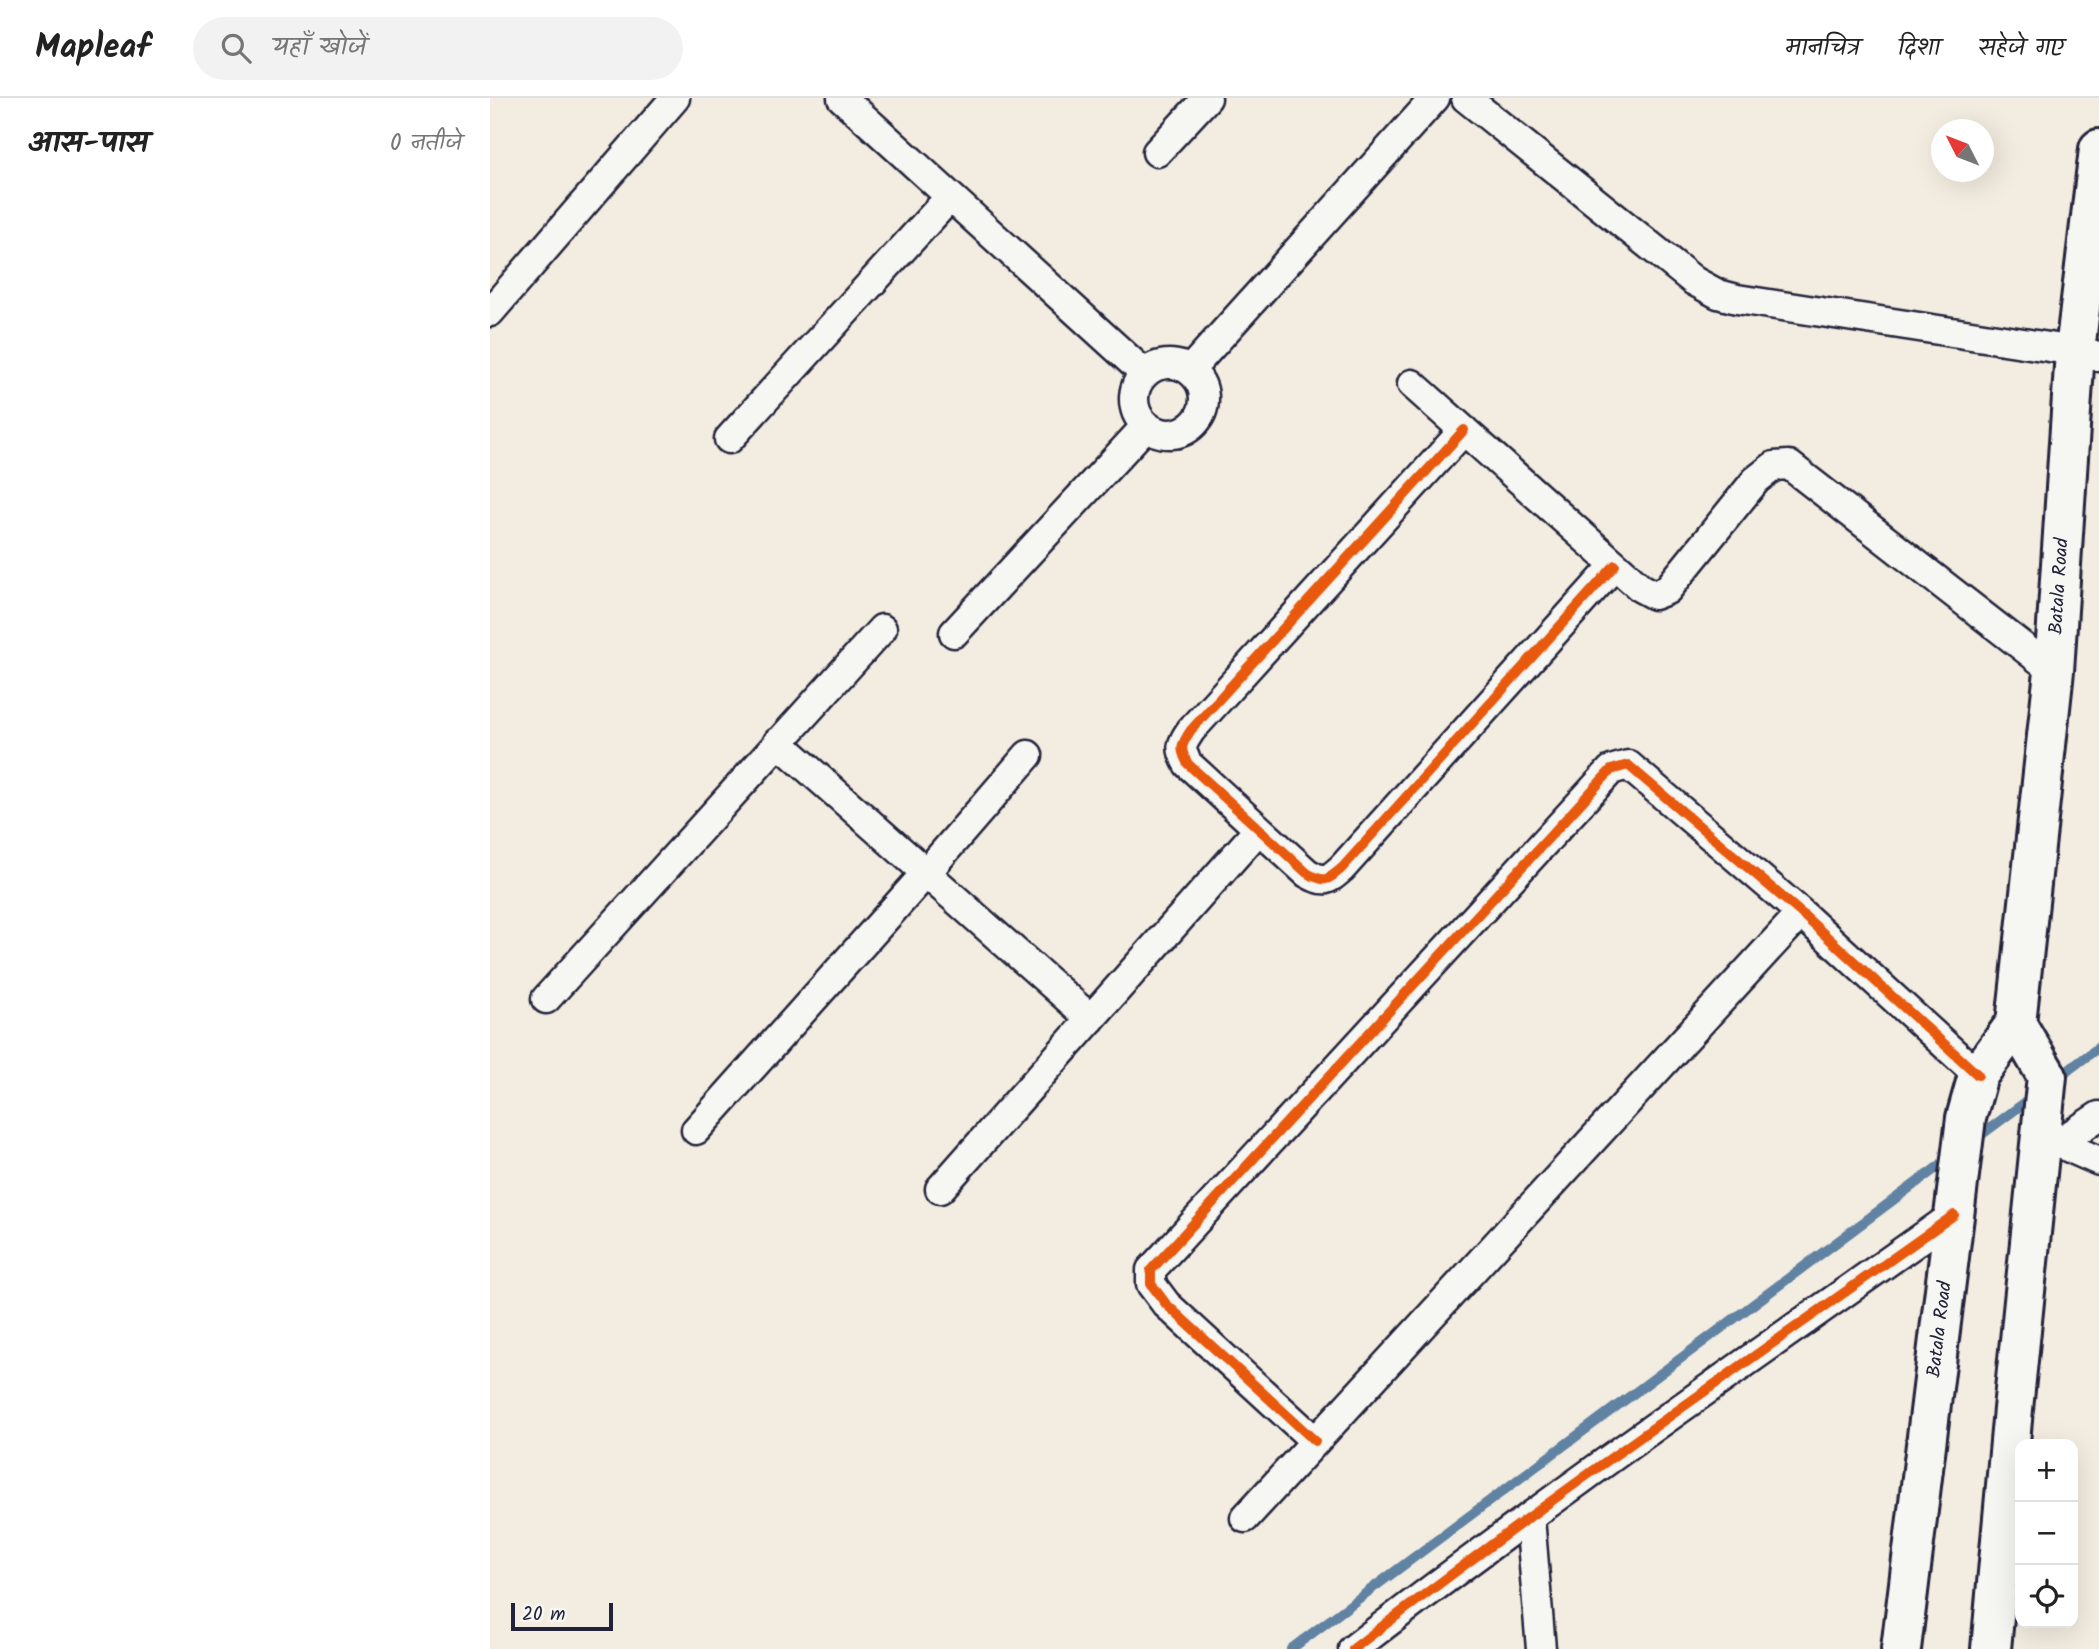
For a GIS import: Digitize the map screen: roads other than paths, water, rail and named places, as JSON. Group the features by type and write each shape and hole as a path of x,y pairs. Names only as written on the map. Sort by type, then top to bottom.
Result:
{"main road":[{"name":"Batala Road","path":"1901,1649 1966,1118 1978,1075 2016,1023 2087,354 2099,149"},
{"path":"1992,1649 2012,1409 2046,1141 2047,1076 2016,1023"}],"street":[{"path":"490,312 676,98"},
{"path":"842,98 1144,373"},
{"path":"1157,152 1207,98"},
{"path":"1190,370 1435,98"},
{"path":"1466,98 1694,281 1718,294 2087,354"},
{"path":"729,439 950,197"},
{"path":"1166,364 1178,364 1190,370 1203,389 1202,411 1196,421 1178,433 1156,432 1146,426 1135,408 1134,395 1144,373 1166,364"},
{"path":"1412,384 1641,588 1654,595 1667,590 1756,480 1774,466 1789,465 2054,671"},
{"path":"954,633 1146,426"},
{"path":"1464,430 1191,730 1182,745 1182,754 1188,765 1307,873 1319,880 1329,880 1342,868 1615,565"},
{"path":"546,999 882,629"},
{"path":"778,742 1091,1019"},
{"path":"696,1130 1028,755"},
{"path":"1315,1441 1166,1304 1151,1284 1151,1270 1611,770 1628,765 1801,913 1978,1075"},
{"path":"940,1189 1259,829"},
{"path":"1245,1518 1801,913"},
{"path":"2046,1141 2099,1116"},
{"path":"2046,1141 2099,1161"},
{"path":"1353,1649 1653,1429 1954,1215"},
{"path":"1530,1518 1541,1649"}],"waterway":[{"path":"2054,1081 2099,1047"},
{"path":"1973,1141 2035,1095"},
{"path":"1291,1649 1951,1157"}]}
